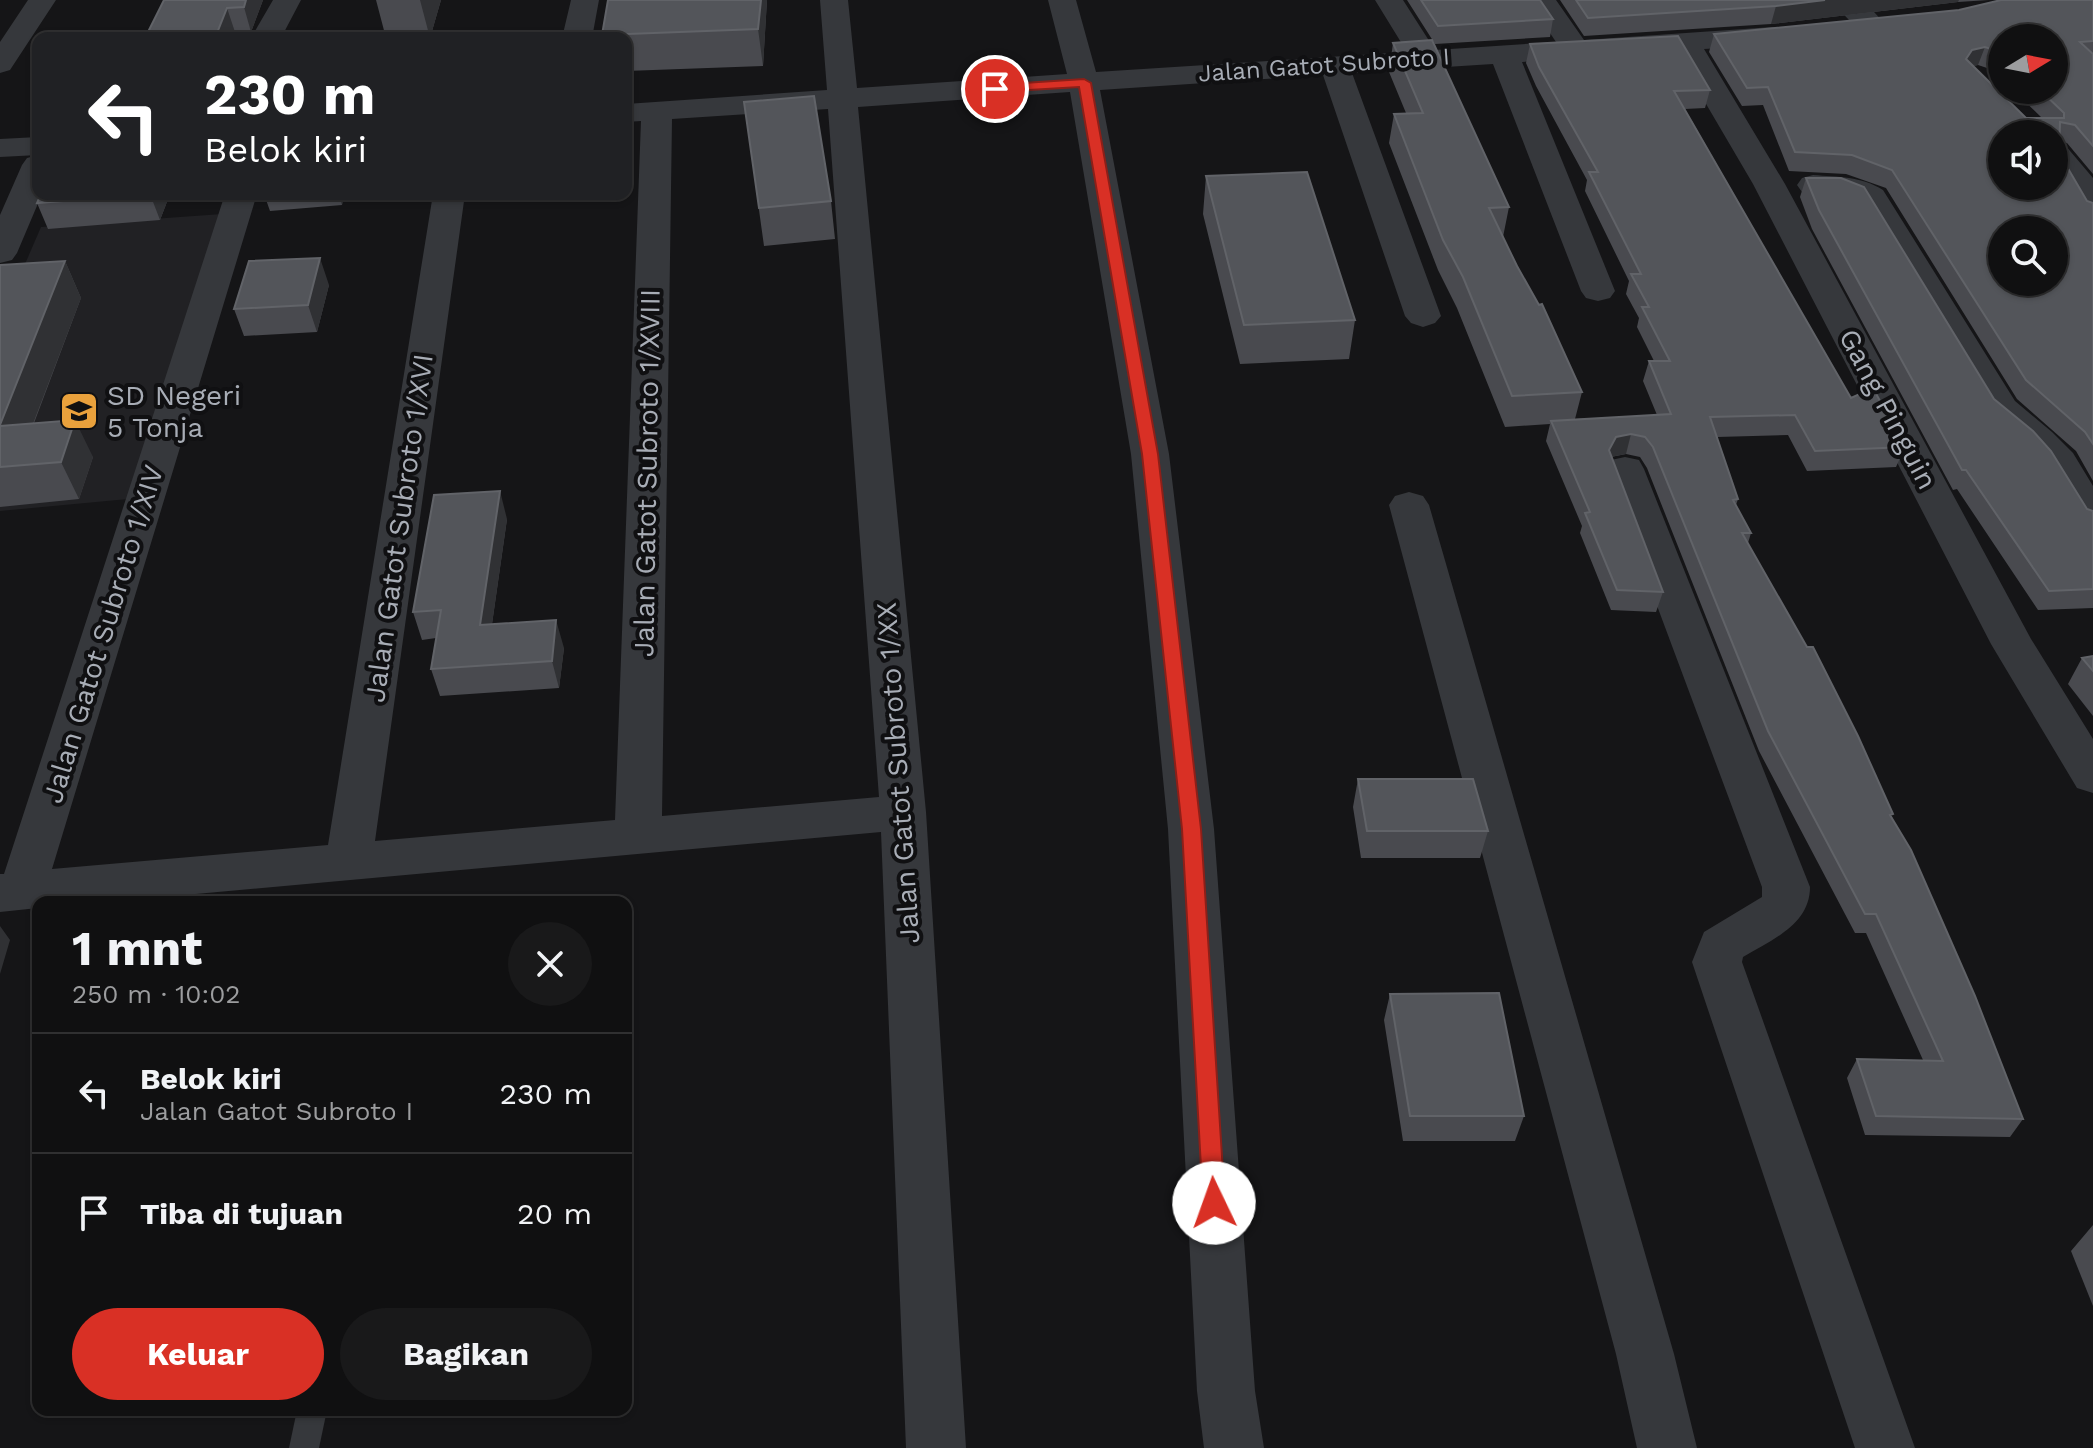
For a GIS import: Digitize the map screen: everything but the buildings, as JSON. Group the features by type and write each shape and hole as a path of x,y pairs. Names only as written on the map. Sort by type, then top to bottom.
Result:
{"street":[{"path":"0,64 42,0"},
{"path":"269,32 287,0"},
{"path":"578,32 585,0"},
{"name":"Jalan Gatot Subroto 1/XX","path":"834,0 845,98 903,812 936,1448"},
{"path":"1062,0 1084,83 1150,454 1191,829 1226,1391 1234,1448"},
{"path":"1389,0 1425,57"},
{"path":"1542,0 1575,48"},
{"path":"1836,29 1883,24 1847,0"},
{"name":"Jalan Gatot Subroto I","path":"641,112 1800,33"},
{"name":"Gang Pinguin","path":"1684,41 1769,184 2012,644 2093,776"},
{"path":"1504,53 1598,291"},
{"path":"1334,64 1423,316"},
{"name":"Jalan Gatot Subroto 1/XVIII","path":"638,835 641,112"},
{"path":"0,148 32,146"},
{"path":"2068,168 2078,180 2093,212"},
{"path":"0,253 32,179"},
{"path":"1769,184 1844,186 1858,188 1871,197 2001,409 2039,440 2059,462 2093,518"},
{"name":"Jalan Gatot Subroto 1/XIV","path":"11,892 239,200"},
{"name":"Jalan Gatot Subroto 1/XVI","path":"349,862 448,200"},
{"path":"1625,469 1786,887 1786,900 1779,911 1721,946 1717,962 1885,1448"},
{"path":"1409,505 1645,1354 1667,1448"},
{"path":"11,892 903,812"}],"lane":[{"path":"304,1448 311,1416"}],"shaded area":[{"name":"SD Negeri 5 Tonja","path":"222,214 128,499 0,511 0,322 41,227"}],"place":[{"name":"SD Negeri 5 Tonja","path":"79,411"}],"route":[{"path":"995,89 1084,83 1150,454 1191,829 1214,1203"}]}
